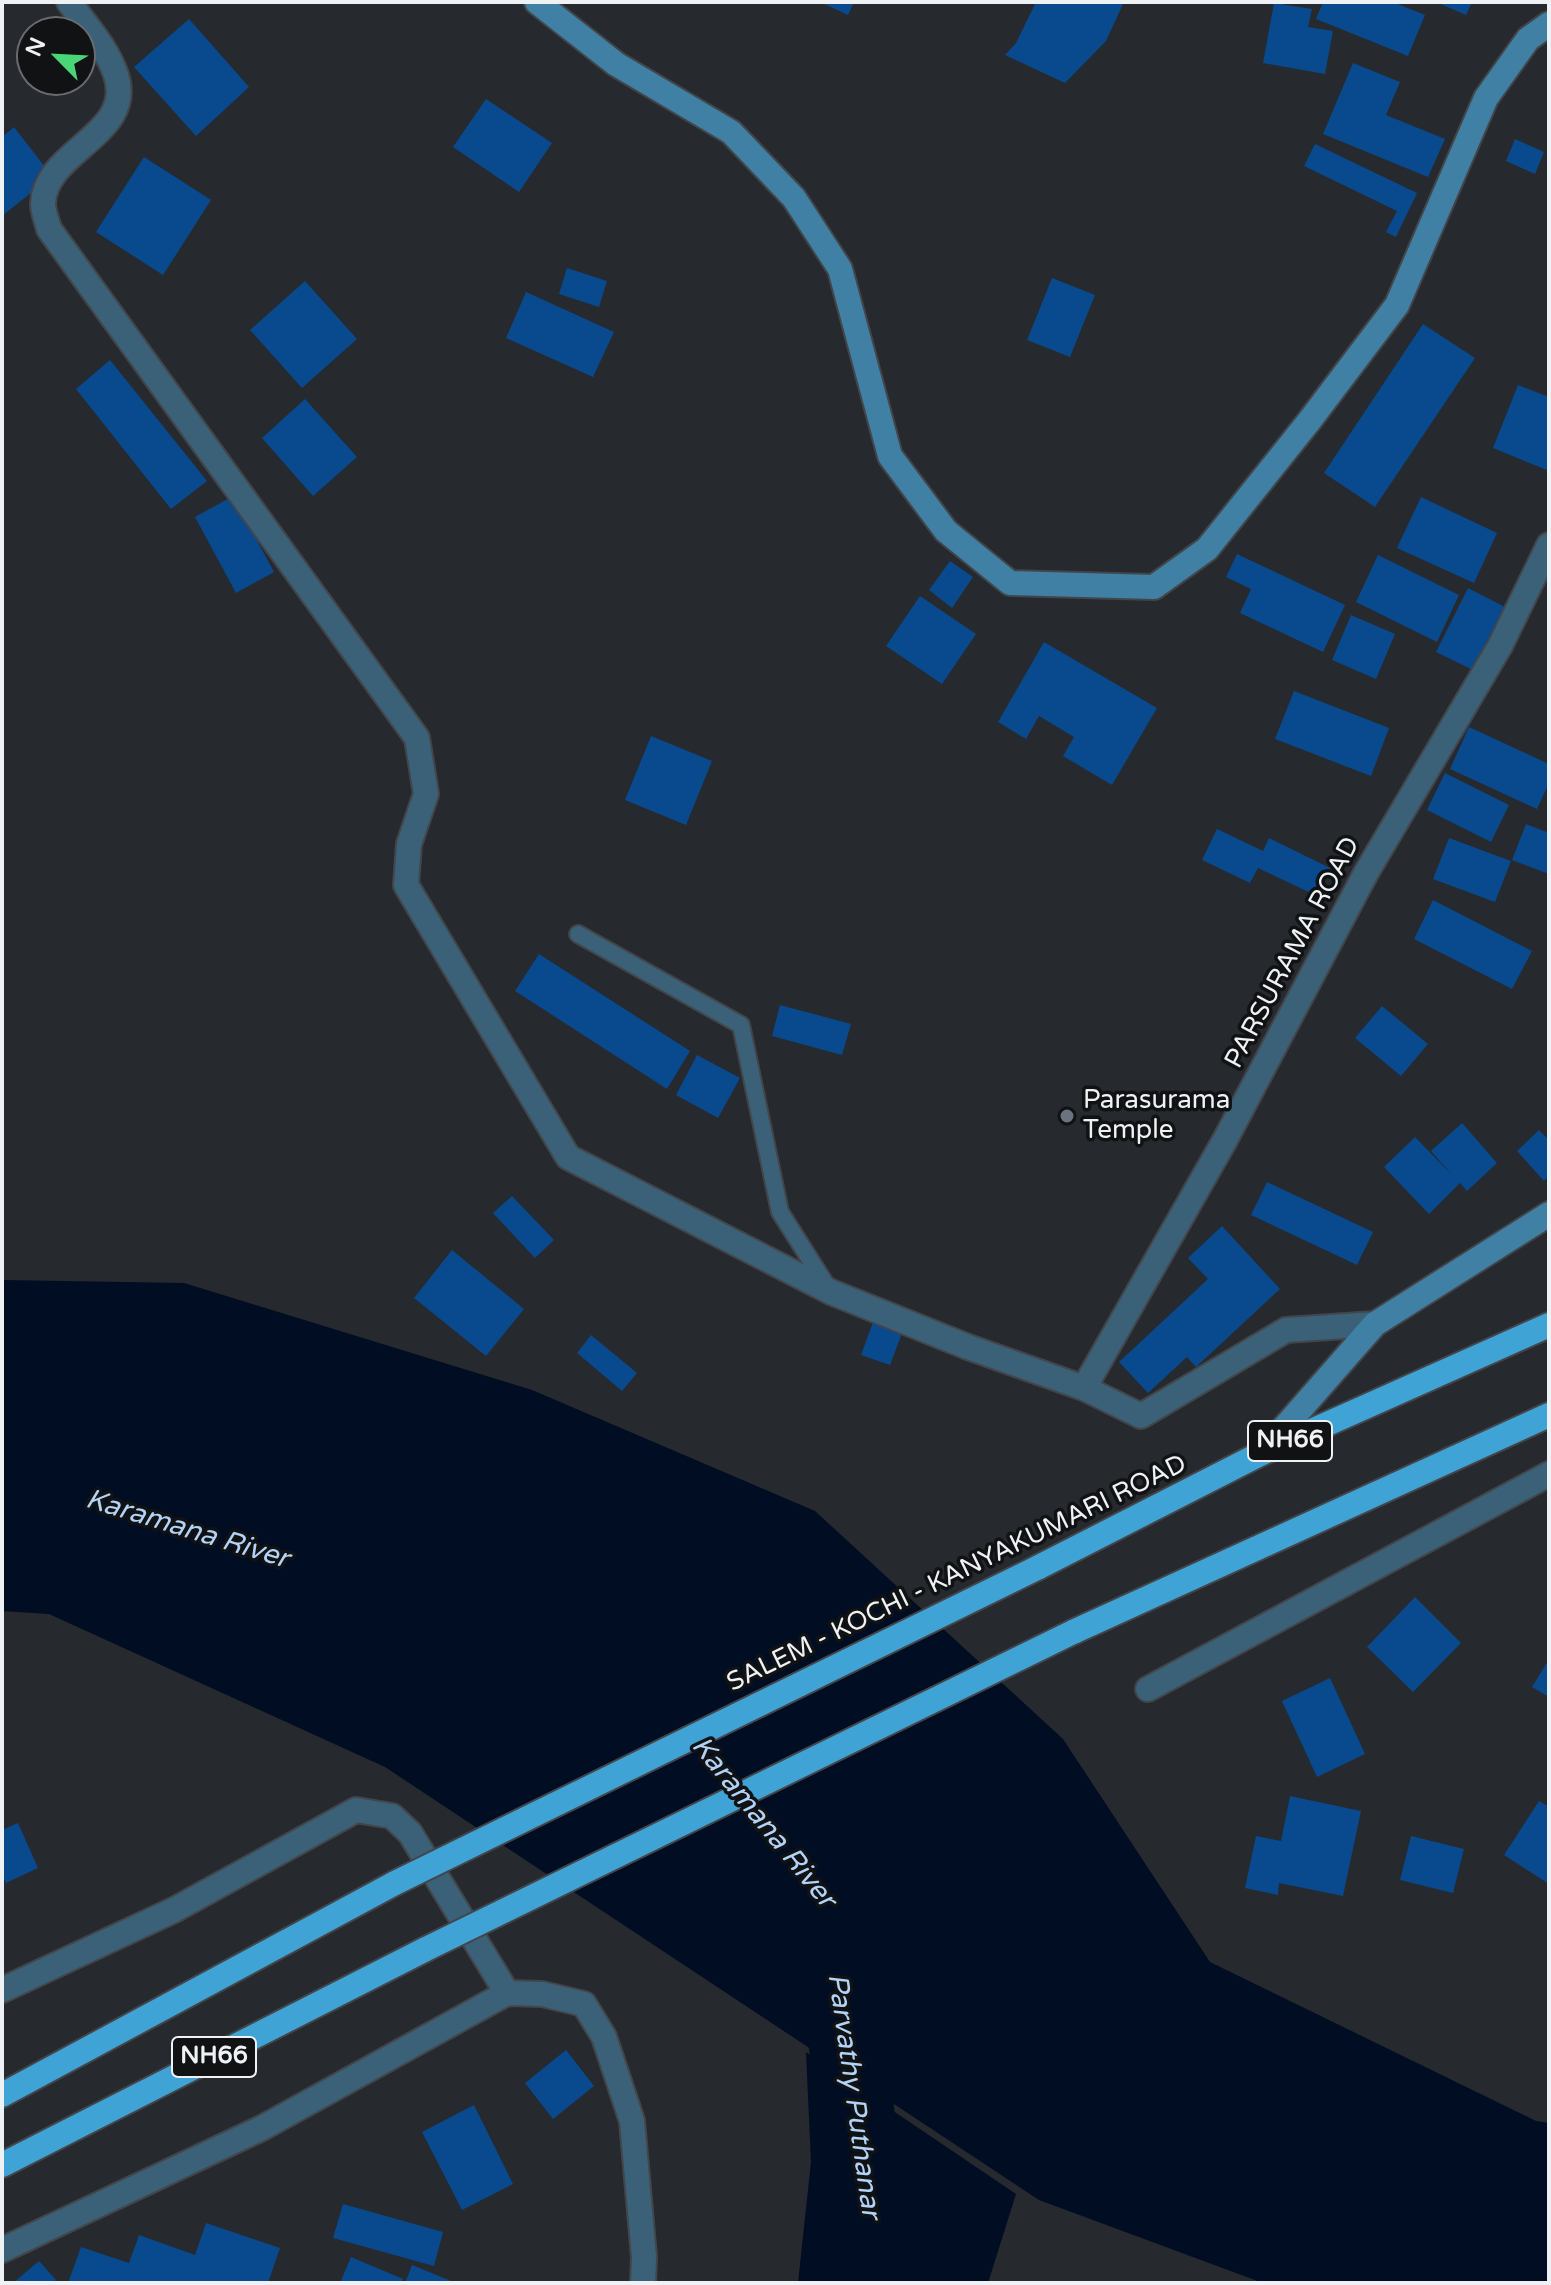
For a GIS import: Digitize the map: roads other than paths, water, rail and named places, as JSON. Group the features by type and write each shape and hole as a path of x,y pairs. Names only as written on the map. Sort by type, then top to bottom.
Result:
{"highway":[{"name":"SALEM - KOCHI - KANYAKUMARI ROAD","path":"2,2095 395,1883 1037,1568 1262,1453 1549,1325"},
{"name":"NH66","path":"2,2165 426,1949 1073,1632 1549,1415"}],"main road":[{"path":"537,2 616,64 731,132 794,198 840,269 890,456 946,531 1010,583 1154,587 1207,549 1397,305 1486,98 1528,39 1549,24"},
{"path":"1262,1453 1375,1324 1549,1214"}],"street":[{"path":"69,2 105,50 118,79 117,104 106,125 65,161 49,180 43,204 49,229 417,738 426,794 409,844 406,885 568,1157 831,1292 968,1347 1084,1388 1141,1416 1286,1330 1375,1324"},
{"name":"PARSURAMA ROAD","path":"1084,1388 1225,1140 1366,873 1500,646 1549,545"},
{"path":"1148,1689 1549,1474"},
{"path":"2,1990 174,1910 356,1810 392,1816 410,1833 507,1993"},
{"path":"2,2250 262,2128 507,1993 542,1994 584,2004 604,2037 632,2121 644,2257 643,2283"}],"lane":[{"path":"578,934 741,1025 780,1212 831,1292"}],"water":[{"name":"Karamana River","path":"2,1280 184,1283 532,1390 815,1511 1063,1739 1210,1962 1536,2121 1549,2123 1549,2283 1263,2283 1039,2200 385,1767 49,1614 2,1611"},
{"path":"806,2052 1016,2194 988,2283 798,2283 811,2162"}],"waterway":[{"name":"Parvathy Puthanar","path":"836,1970 873,2228 865,2283"}],"place":[{"name":"Parasurama Temple","path":"1067,1116"}]}
